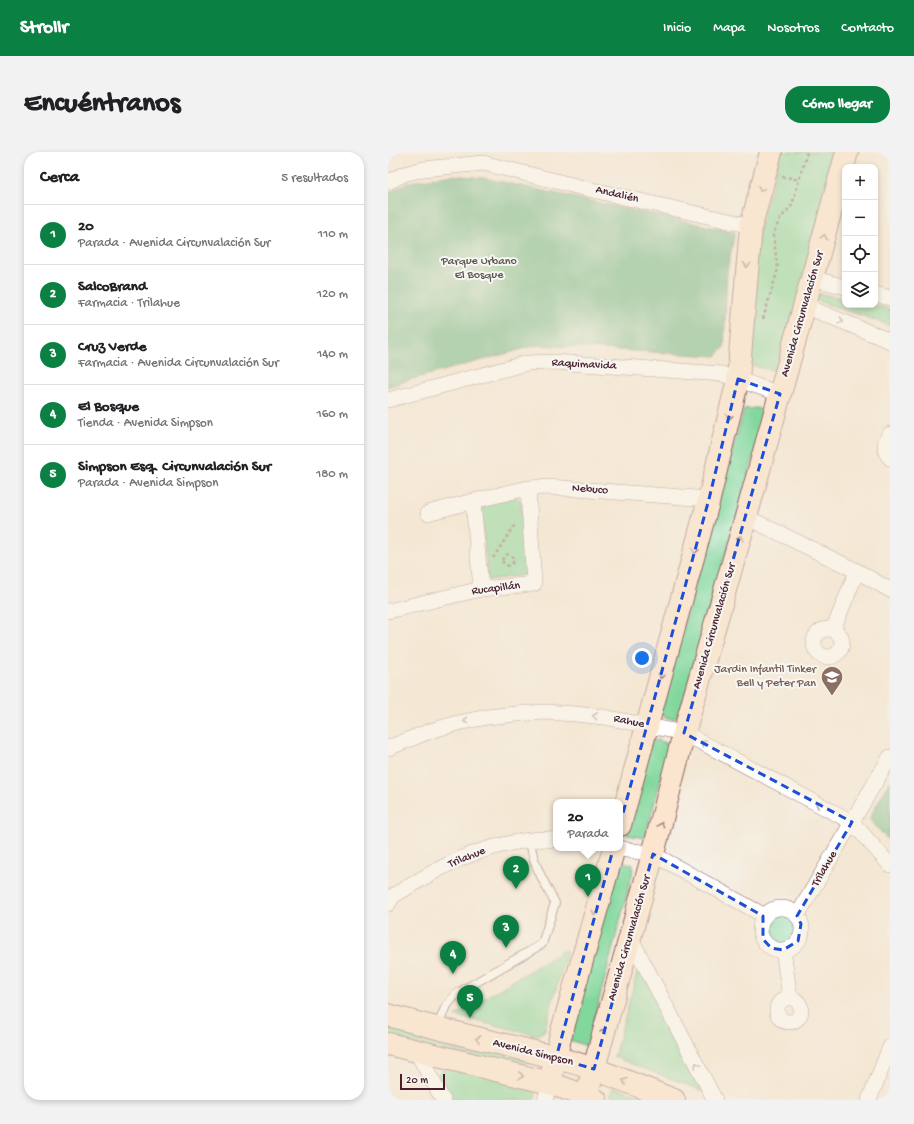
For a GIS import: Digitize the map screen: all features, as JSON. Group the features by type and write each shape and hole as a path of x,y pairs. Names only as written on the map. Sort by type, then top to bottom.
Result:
{"main road":[{"path":"623,814 709,500 738,379 751,226 771,152"},
{"name":"Avenida Circunvalación Sur","path":"589,1099 594,1069 653,854 684,733 746,517 847,152"},
{"path":"547,1091 560,1038 613,851"},
{"name":"Avenida Simpson","path":"388,1015 436,1029 556,1058 594,1069 674,1100"},
{"name":"Avenida Simpson","path":"388,1044 416,1051 547,1091 589,1099"}],"street":[{"name":"Andalién","path":"388,182 404,174 482,158 588,189 751,226"},
{"path":"812,278 842,286"},
{"path":"878,295 890,298"},
{"path":"805,306 890,341"},
{"name":"Raquimavida","path":"388,400 527,363 555,362 722,374 780,394"},
{"path":"890,434 886,440 885,446 890,458"},
{"name":"Nebuco","path":"428,513 472,501 528,496 549,487 709,500"},
{"name":"Rucapillán","path":"388,611 481,584 534,584 528,496"},
{"path":"472,501 481,584"},
{"path":"746,517 857,571 890,590"},
{"path":"833,630 857,571"},
{"name":"Rahue","path":"388,748 430,731 487,717 545,712 604,717 684,733 852,822"},
{"name":"Trilahue","path":"797,916 890,757"},
{"path":"852,822 890,865"},
{"name":"Trilahue","path":"390,896 450,863 489,848 530,839 553,840"},
{"path":"623,849 653,854 765,916"},
{"path":"785,909 792,911 797,916 801,924 802,933 792,948 783,950 771,948 763,940 760,934 760,928 762,921 770,911 785,909"},
{"path":"630,937 715,1100"},
{"path":"783,950 790,998"},
{"path":"869,1100 890,1047"},
{"path":"416,1051 443,1100"}],"lane":[{"path":"436,1029 445,1008 456,994 542,944 555,903 537,870 532,854 530,839"}],"path":[{"path":"762,322 778,269 773,235 780,219 792,205 807,152"},
{"path":"781,175 799,180"},
{"path":"481,584 496,553 528,496"},
{"path":"496,553 503,557"},
{"path":"510,555 513,559 513,563 510,566 505,565 502,562 503,557 510,555"}],"highlighted area":[{"path":"738,379 780,394 684,733 852,822 797,916 801,924 798,941 783,950 771,948 763,939 763,916 653,854 594,1069 556,1058 709,499"}],"green space":[{"path":"781,152 837,152 777,371 745,364 759,230"},
{"name":"Parque Urbano El Bosque","path":"452,175 484,178 735,232 727,271 724,348 716,356 537,345 388,387 388,193 409,182"},
{"path":"817,293 842,298 842,308 878,308 878,306 890,309 890,326 878,321 815,300"},
{"path":"758,408 765,417 679,715 673,719 664,717 660,711 744,409"},
{"path":"514,497 521,501 525,575 488,580 481,510 487,502"},
{"path":"657,740 666,743 669,749 645,838 627,835 651,743"},
{"path":"890,781 890,842 869,819"},
{"path":"618,860 633,865 632,875 587,1046 564,1038"},
{"path":"781,914 793,919 798,931 793,943 781,948 769,943 764,931 769,919"},
{"path":"564,950 567,951 544,1031 537,1035 455,1016"},
{"path":"639,966 709,1093 614,1057"},
{"path":"388,1024 529,1058 527,1064 506,1059 491,1061 388,1038"},
{"path":"449,1064 527,1083 536,1094 534,1100 449,1100 436,1076"},
{"path":"613,1087 657,1100 623,1100 610,1095"}],"place":[{"name":"Jardin Infantil Tinker Bell y Peter Pan","path":"832,696"},
{"name":"SalcoBrand","path":"516,889"},
{"name":"20","path":"588,897"},
{"name":"Cruz Verde","path":"506,948"},
{"name":"El Bosque","path":"453,974"},
{"name":"Simpson Esq. Circunvalación Sur","path":"470,1018"}]}
